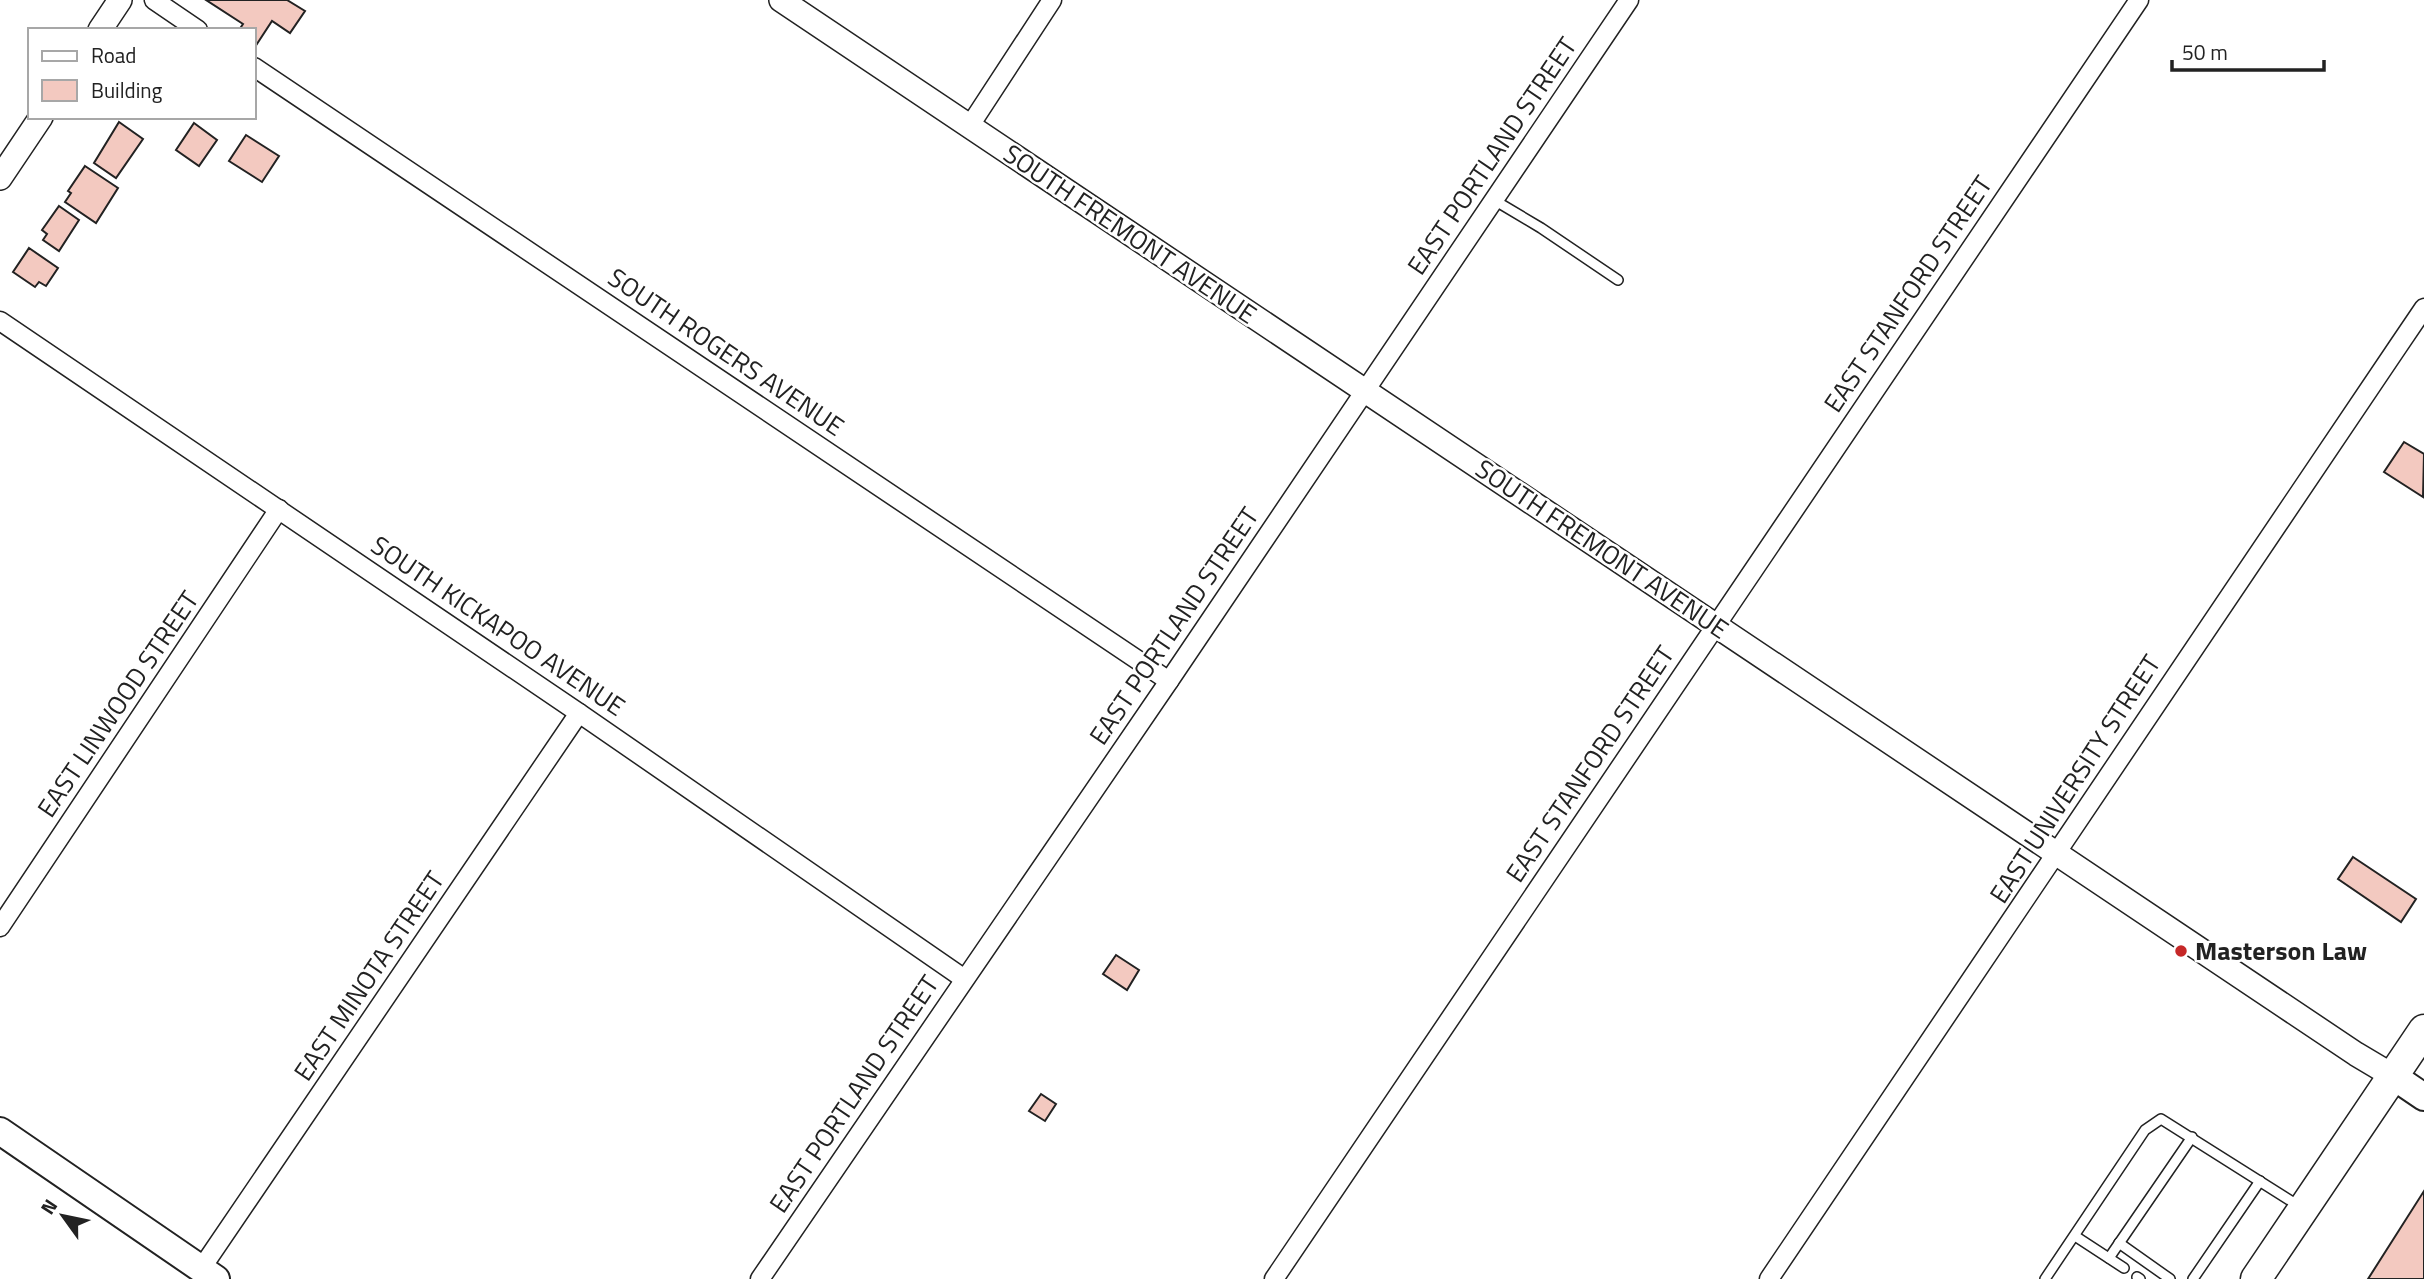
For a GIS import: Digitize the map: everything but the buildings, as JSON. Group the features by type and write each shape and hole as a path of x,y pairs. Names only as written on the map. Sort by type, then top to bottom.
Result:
{"main road":[{"path":"2256,1279 2424,1030"},
{"name":"SOUTH FREMONT AVENUE","path":"2393,1076 2424,1097"},
{"path":"0,1131 208,1274"}],"street":[{"path":"101,28 120,0"},
{"path":"154,0 195,28"},
{"name":"SOUTH FREMONT AVENUE","path":"781,0 2356,1055 2393,1076"},
{"path":"969,127 1052,0"},
{"name":"EAST STANFORD STREET","path":"1274,1279 2139,0"},
{"name":"EAST PORTLAND STREET","path":"760,1279 1366,390 1624,2"},
{"name":"SOUTH ROGERS AVENUE","path":"256,68 1169,681"},
{"path":"0,178 40,119"},
{"name":"EAST UNIVERSITY STREET","path":"1769,1279 2424,308"},
{"name":"SOUTH KICKAPOO AVENUE","path":"0,321 579,713 964,978"},
{"name":"EAST LINWOOD STREET","path":"0,927 279,509"},
{"name":"EAST MINOTA STREET","path":"208,1274 579,713"}],"lane":[{"path":"1494,200 1542,228 1618,281"},
{"path":"2045,1279 2145,1130 2161,1119 2303,1209"},
{"path":"2109,1258 2192,1137"},
{"path":"2193,1279 2260,1181"},
{"path":"2075,1236 2124,1268"},
{"path":"2119,1243 2170,1279"}],"place":[{"name":"Masterson Law","path":"2181,951"}]}
